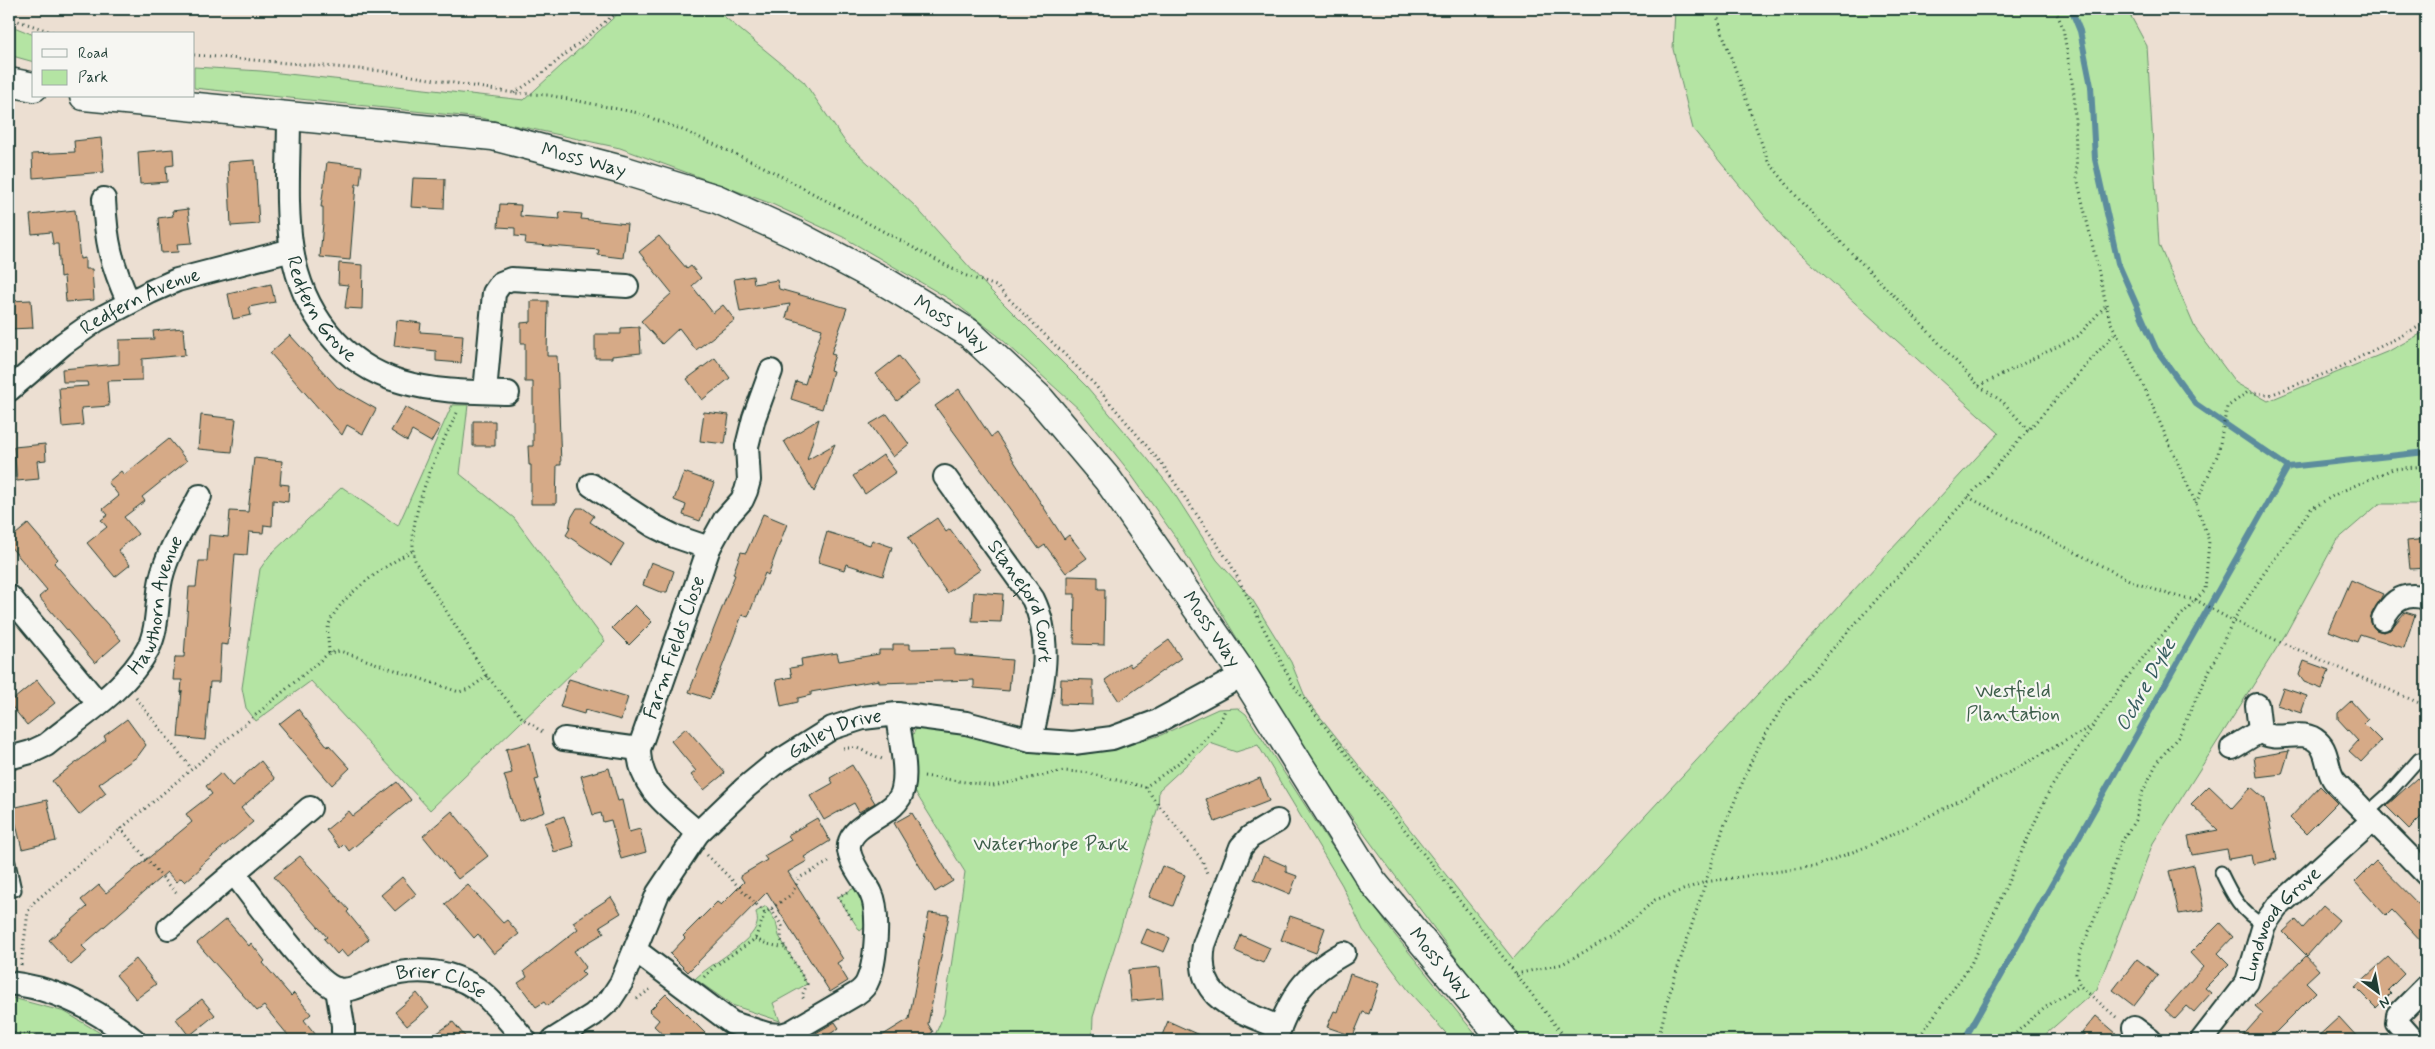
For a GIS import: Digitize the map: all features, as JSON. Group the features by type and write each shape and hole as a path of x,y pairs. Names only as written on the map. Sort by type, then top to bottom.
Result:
{"street":[{"path":"9,82 32,87"},
{"name":"Moss Way","path":"104,98 493,136 622,170 718,199 794,234 887,283 970,333 1040,399 1108,480 1242,673 1372,881 1504,1040"},
{"name":"Redfern Grove","path":"289,116 292,250 310,306 325,330 341,349 380,374 402,382 476,392 508,393"},
{"path":"104,198 105,234 109,254 129,303"},
{"name":"Redfern Avenue","path":"10,386 63,344 129,303 177,280 292,250"},
{"path":"476,392 494,292 501,283 511,279 627,286"},
{"name":"Farm Fields Close","path":"695,837 645,780 639,764 639,749 709,548 725,519 742,500 746,490 749,480 747,446 754,418 771,371"},
{"name":"Staneford Court","path":"945,477 1033,599 1040,613 1044,631 1045,652 1042,689 1031,740"},
{"name":"Farm Fields Close","path":"591,485 654,526 674,536 709,548"},
{"name":"Hawthorn Avenue","path":"9,758 32,752 46,745 123,682 137,666 148,648 154,629 160,580 166,559 200,496"},
{"path":"2383,619 2395,601 2404,596 2426,598"},
{"path":"10,597 98,703"},
{"name":"Galley Drive","path":"553,1040 593,1015 610,1000 621,983 658,893 695,837 745,788 803,745 832,728 863,718 897,714 966,723 1031,740 1073,743 1112,738 1158,721 1230,682 1242,673"},
{"path":"2257,705 2260,731 2266,736 2301,735 2311,737 2318,742 2323,749 2334,780 2426,874"},
{"path":"635,950 732,1023 767,1034 781,1035 791,1032 856,994 865,986 870,977 877,924 876,906 850,855 849,844 856,832 895,805 903,791 905,772 897,714"},
{"path":"2232,748 2260,731"},
{"name":"Farm Fields Close","path":"564,739 639,749"},
{"path":"169,928 310,808"},
{"name":"Lundwood Grove","path":"2202,1040 2247,982 2264,925 2277,907 2370,817"},
{"path":"1277,821 1250,837 1241,847 1204,944 1201,959 1208,986 1224,1003 1277,1034 1302,984 1316,970 1344,953"},
{"path":"234,873 308,966 323,981 337,989 343,1025 343,1040"},
{"name":"Brier Close","path":"337,989 349,989 402,972 438,972 462,980 477,988 525,1040"},
{"path":"14,984 54,992 84,1006 114,1023 134,1040"},
{"path":"2413,1040 2397,1022 2398,1015 2426,987"}],"lane":[{"path":"2370,817 2419,759"},
{"path":"9,863 15,890"},
{"path":"2221,872 2232,896 2242,909 2253,919 2264,925"}],"path":[{"path":"514,94 621,9"},
{"path":"1715,9 1768,161 1802,203 1912,314 1979,386 2003,402 2028,430"},
{"path":"1917,1040 1971,964 2050,789 2093,726 2149,650 2205,590 2208,541 2196,504 2145,389 2115,333 2106,305 2077,178 2074,94 2063,28 2055,9"},
{"path":"9,18 52,32"},
{"path":"195,55 382,72 514,94 548,95 638,113 685,130 766,168 964,275 996,286 1094,384 1162,464 1230,563 1293,686 1567,1040"},
{"path":"1979,386 2078,336 2106,305"},
{"path":"2196,504 2218,454 2227,407 2248,392 2270,396 2337,368 2426,323"},
{"path":"1658,1040 1670,995 1723,829 1756,750 1786,701 2115,333"},
{"path":"476,392 429,474 416,522 412,551 416,563 487,676 523,719 544,734 564,739"},
{"path":"2142,1034 2124,1023 2080,986 2076,974 2080,950 2105,894 2121,843 2135,820 2142,793 2158,761 2178,737 2234,620 2262,576 2311,509 2340,492 2393,469 2426,466"},
{"path":"1968,497 2134,583 2171,595 2196,600 2234,620 2426,706"},
{"path":"329,652 328,629 332,616 348,597 392,562 412,551"},
{"path":"14,984 28,912 32,904 329,652 340,651 459,692 470,689 487,676"},
{"path":"123,682 191,768"},
{"path":"1516,974 1562,964 1611,937 1655,900 1705,882 1816,866 1870,845 1951,805 2093,726"},
{"path":"835,749 857,748 905,772"},
{"path":"1144,788 1202,860 1219,904"},
{"path":"120,828 190,910"},
{"path":"695,837 765,913"},
{"path":"690,991 714,966 755,939 765,913 792,894 800,878 850,850"},
{"path":"771,909 782,926 781,940 807,984 802,996 814,1018"},
{"path":"755,939 766,944 786,948"},
{"path":"2009,1040 2032,1018 2062,995 2080,986"},
{"path":"9,1033 31,1035 46,1040"}],"green space":[{"name":"Westfield Plantation","path":"623,9 715,9 804,82 846,143 914,205 989,289 1087,387 1147,458 1170,487 1217,560 1252,599 1291,662 1306,699 1513,959 1999,433 1782,237 1693,129 1673,49 1675,9 2127,9 2147,46 2159,245 2195,328 2236,383 2268,401 2389,351 2426,331 2426,504 2379,504 2336,541 2285,635 2153,843 2097,989 2039,1040 1520,1040 1477,986 1319,773 1176,538 1128,470 1080,410 997,335 951,300 843,237 772,204 620,148 481,118 195,88 195,67 261,71 524,100"},
{"path":"9,25 32,34 32,61 9,55"},
{"path":"452,405 468,405 460,474 514,518 605,641 430,810 311,681 256,721 246,708 242,688 260,569 270,555 342,487 398,526"},
{"name":"Waterthorpe Park","path":"1238,708 1246,714 1329,842 1391,930 1480,1040 1452,1040 1412,995 1363,930 1342,885 1258,745 1236,752 1210,743 1159,790 1158,807 1093,1017 1092,1040 933,1040 944,1014 965,872 914,790 908,747 915,730 931,725 1043,754 1078,755 1117,749 1161,735 1218,709"},
{"path":"858,886 870,923 860,931 838,897"},
{"path":"766,906 776,922 779,936 807,984 773,1003 780,1021 732,1005 695,979 748,938 757,924 756,912"},
{"path":"9,997 65,1012 112,1040 9,1040"}],"building":[{"path":"101,138 104,172 33,178 32,154 75,152 74,141"},
{"path":"173,149 174,165 166,166 167,182 140,184 138,152"},
{"path":"255,160 259,224 231,226 228,162"},
{"path":"327,162 362,166 360,184 356,184 350,260 320,257 323,223 323,207 321,207"},
{"path":"413,178 445,179 444,209 411,207"},
{"path":"500,204 521,205 520,216 560,219 559,212 582,214 581,219 627,224 623,258 598,255 599,250 525,244 526,237 515,236 515,228 498,227"},
{"path":"188,209 192,243 177,244 178,252 161,253 158,218 173,216 172,211"},
{"path":"75,210 80,259 85,258 85,269 92,269 94,300 66,302 64,276 60,277 58,244 53,244 51,232 32,234 30,215"},
{"path":"659,236 687,269 691,266 701,278 692,286 713,313 723,305 735,320 696,350 679,328 662,344 641,321 672,293 639,252"},
{"path":"339,263 363,265 362,309 345,308 348,285 338,284"},
{"path":"753,276 754,284 777,280 779,289 847,308 831,354 835,355 830,370 833,371 822,409 791,399 796,381 805,384 822,329 786,318 790,304 740,312 734,279"},
{"path":"271,284 275,302 249,307 251,315 233,319 228,294"},
{"path":"31,300 33,328 9,329 9,301"},
{"path":"531,301 548,301 547,356 557,356 561,465 557,465 556,504 531,504 531,465 529,465 528,446 533,446 533,382 525,382 525,343 521,343 521,323 531,322"},
{"path":"397,320 421,323 420,332 463,335 461,363 436,361 436,351 394,346"},
{"path":"639,327 641,353 612,356 612,358 595,358 595,334 621,334 621,328"},
{"path":"183,328 185,355 142,359 142,380 107,381 109,406 81,408 83,425 62,427 59,388 88,386 87,382 63,382 62,369 119,364 119,340 154,339 153,331"},
{"path":"290,335 337,387 376,409 363,434 347,425 342,435 270,353"},
{"path":"899,356 920,383 897,401 876,374"},
{"path":"715,358 730,378 702,400 687,379"},
{"path":"959,389 991,437 996,433 1064,539 1069,535 1087,558 1066,573 1045,545 1039,549 935,406"},
{"path":"405,407 440,426 431,442 412,431 407,441 391,431"},
{"path":"704,412 729,415 725,444 700,441"},
{"path":"887,414 909,444 893,457 870,424"},
{"path":"201,415 236,419 232,452 198,449"},
{"path":"819,419 807,460 835,444 814,492 784,441"},
{"path":"473,421 495,421 495,446 473,446"},
{"path":"169,439 187,461 142,497 145,501 124,517 138,534 118,550 130,565 115,577 87,543 107,527 101,520 108,515 103,509 119,496 108,482 121,471 124,475"},
{"path":"45,444 46,460 37,461 39,479 17,481 14,447"},
{"path":"883,455 896,472 865,494 853,476"},
{"path":"254,458 282,461 280,484 289,485 288,502 273,500 272,526 264,525 263,533 249,532 247,555 235,554 228,645 221,644 219,682 210,682 205,740 178,737 182,680 173,680 175,657 184,657 189,587 196,587 199,561 207,561 209,535 228,537 230,511 248,512"},
{"path":"684,472 714,483 700,521 683,515 686,505 674,500"},
{"path":"577,508 583,508 594,516 590,522 624,544 611,565 566,535 571,518"},
{"path":"763,514 787,524 768,575 765,573 748,617 742,615 710,699 689,692 735,575 733,574 741,552 746,553"},
{"path":"937,518 946,532 950,529 980,570 947,593 908,538"},
{"path":"28,524 58,559 54,563 121,640 95,663 39,597 47,590 9,545 9,540"},
{"path":"827,532 870,545 872,540 892,547 883,576 846,564 844,570 818,562"},
{"path":"2426,539 2426,568 2410,569 2407,541"},
{"path":"651,562 674,571 667,592 660,592 643,585"},
{"path":"1068,576 1098,577 1098,589 1105,589 1104,645 1074,644 1075,594 1068,594"},
{"path":"2351,580 2383,594 2370,619 2376,630 2383,632 2390,630 2405,612 2415,615 2404,648 2360,634 2357,642 2329,631"},
{"path":"974,592 1003,594 1001,622 972,621"},
{"path":"635,605 652,622 629,645 612,628"},
{"path":"1169,640 1181,658 1119,701 1105,680 1129,663 1131,667"},
{"path":"893,644 910,644 910,649 955,648 955,655 1012,660 1009,691 974,688 974,680 879,683 879,680 811,692 811,695 798,698 798,702 781,706 776,680 792,677 790,668 802,666 801,659 837,653 839,661 879,654 879,650 893,650"},
{"path":"2304,661 2329,670 2322,689 2304,682 2299,675"},
{"path":"569,679 628,697 621,720 585,710 584,714 560,707"},
{"path":"1061,679 1093,680 1093,705 1060,704"},
{"path":"37,680 55,703 27,725 9,703"},
{"path":"2283,688 2307,696 2301,713 2277,705"},
{"path":"2351,701 2368,720 2364,724 2381,741 2361,762 2349,751 2358,741 2338,719 2338,713"},
{"path":"298,709 328,747 329,745 350,768 332,785 279,724"},
{"path":"127,719 146,745 138,756 99,784 106,793 79,815 52,781 106,740 104,736"},
{"path":"686,728 725,773 704,790 691,775 696,771 671,741"},
{"path":"530,743 539,779 535,780 545,812 519,821 504,775 512,773 506,749"},
{"path":"2289,751 2282,774 2257,777 2254,757"},
{"path":"261,761 275,779 241,808 253,822 200,866 201,868 185,882 181,878 176,882 167,872 82,946 87,951 71,965 49,940 87,907 81,900 99,885 106,893 192,822 186,814 212,794 206,786 221,773 232,786"},
{"path":"852,765 875,803 859,812 854,803 824,820 810,796 833,783 830,778"},
{"path":"609,768 618,801 622,800 629,832 640,829 646,852 621,859 611,820 603,822 601,813 593,815 581,776"},
{"path":"1260,778 1269,801 1215,822 1206,799"},
{"path":"2417,778 2426,787 2426,812 2409,829 2386,806"},
{"path":"397,782 411,800 349,851 344,844 340,848 326,830 349,811 353,816"},
{"path":"2209,786 2232,808 2251,787 2265,799 2277,859 2253,864 2251,855 2229,859 2227,849 2192,855 2188,836 2218,830 2191,804"},
{"path":"2320,786 2337,803 2306,834 2290,818"},
{"path":"47,800 56,841 22,849 12,808"},
{"path":"452,811 488,856 458,879 423,836"},
{"path":"912,813 953,881 935,892 894,823"},
{"path":"564,816 574,846 554,852 545,823"},
{"path":"817,818 830,841 804,857 807,861 788,872 843,959 837,963 848,981 830,992 767,892 688,972 670,954 685,938 683,936 717,902 721,905 744,882 740,876 767,860 764,856 791,840 788,835"},
{"path":"300,856 349,910 347,912 369,939 347,957 341,950 337,954 324,939 327,937 274,877"},
{"path":"1263,856 1286,866 1286,872 1297,876 1290,894 1254,879"},
{"path":"2376,861 2426,912 2426,946 2392,910 2386,916 2355,882"},
{"path":"2194,865 2204,910 2179,914 2169,871"},
{"path":"1162,866 1185,875 1173,906 1149,897"},
{"path":"402,877 416,894 395,911 381,895"},
{"path":"468,885 503,923 507,920 519,934 494,954 478,934 474,938 445,904"},
{"path":"611,897 621,913 600,926 604,933 574,951 586,967 581,971 585,975 547,1006 544,1002 536,1007 518,983 527,977 524,971 578,929 573,922"},
{"path":"2323,906 2339,920 2307,956 2283,932 2296,920 2303,928"},
{"path":"929,913 949,915 928,1024 933,1032 921,1040 875,1040 909,1019"},
{"path":"1290,916 1325,928 1316,953 1281,940"},
{"path":"226,919 249,946 251,943 265,961 263,963 291,996 294,993 311,1014 304,1020 320,1040 292,1040 264,1006 257,1011 197,943"},
{"path":"2220,923 2233,937 2218,953 2229,964 2205,988 2211,993 2194,1012 2187,1006 2175,1019 2165,1010 2203,967 2190,953"},
{"path":"1147,929 1170,938 1164,952 1141,943"},
{"path":"1241,935 1270,948 1263,963 1235,951"},
{"path":"2306,956 2319,970 2306,982 2316,992 2268,1040 2239,1040 2263,1013 2255,1006"},
{"path":"2388,957 2404,974 2388,990 2391,993 2376,1008 2355,987"},
{"path":"136,959 156,984 136,999 116,975"},
{"path":"2137,959 2158,975 2134,1006 2113,990"},
{"path":"1160,967 1163,998 1131,1001 1128,970"},
{"path":"1350,974 1379,984 1369,1014 1363,1012 1353,1036 1327,1027 1334,1011 1337,1012"},
{"path":"417,993 429,1008 407,1026 395,1012"},
{"path":"666,994 712,1040 669,1040 654,1026 659,1020 649,1011"},
{"path":"202,999 215,1015 189,1036 176,1019"},
{"path":"2096,1016 2124,1040 2091,1040 2082,1033"},
{"path":"2339,1017 2360,1040 2314,1040"},
{"path":"1168,1021 1210,1040 1160,1040"},
{"path":"453,1022 468,1040 427,1040"},
{"path":"835,1022 839,1028 821,1040 816,1033"}],"waterway":[{"path":"2071,9 2080,31 2091,86 2095,159 2118,263 2156,349 2196,404 2288,467"},
{"name":"Ochre Dyke","path":"1964,1040 2288,467 2426,452"}]}
